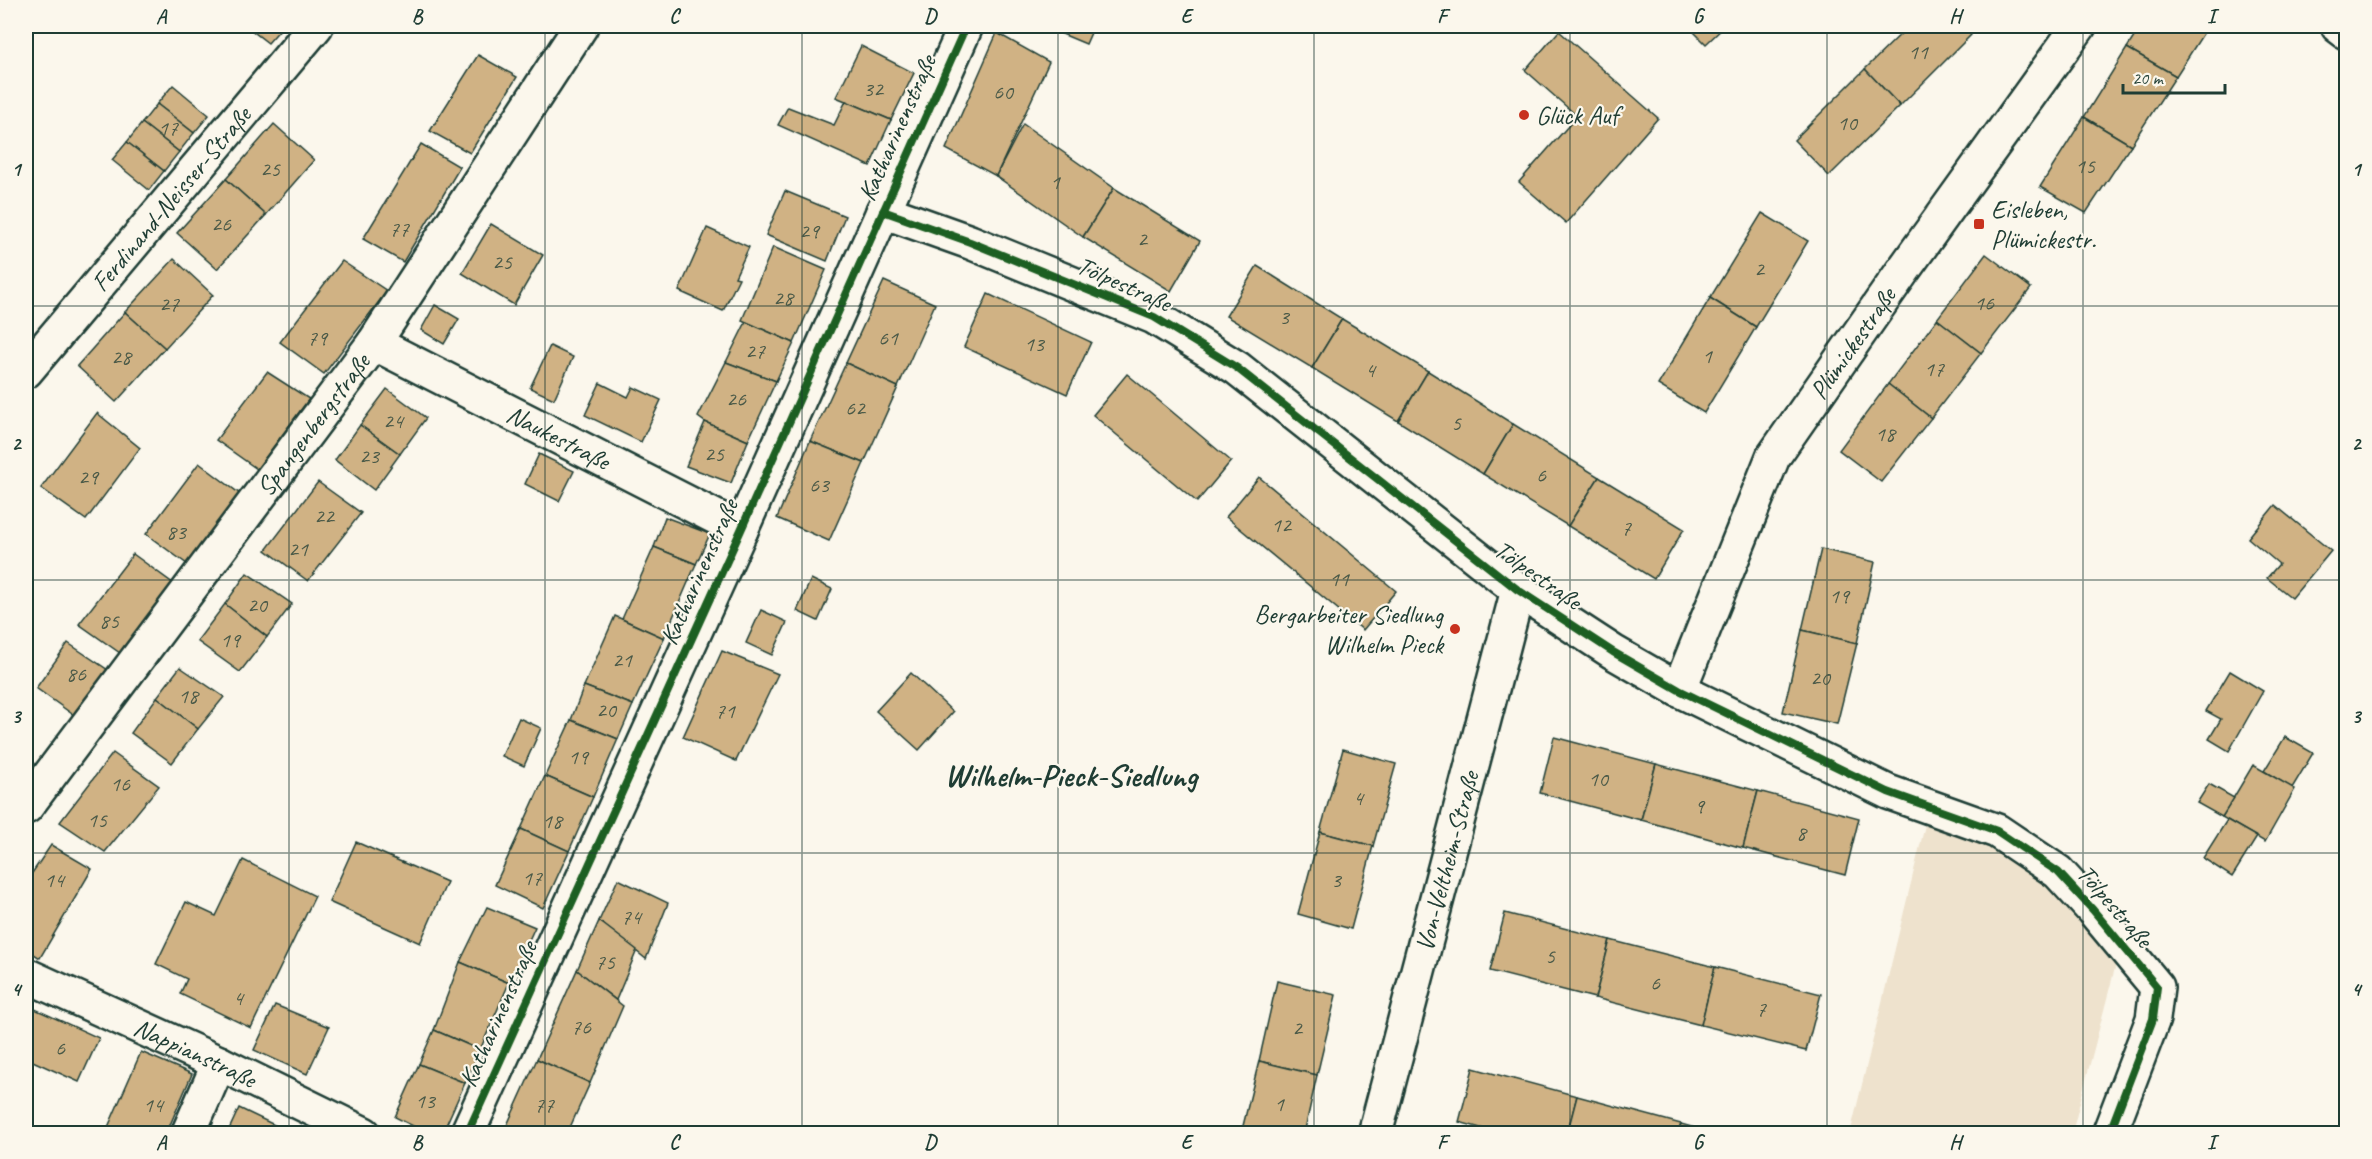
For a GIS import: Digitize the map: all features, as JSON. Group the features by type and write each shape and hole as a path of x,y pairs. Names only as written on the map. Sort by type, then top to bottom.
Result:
{"street":[{"name":"Ferdinand-Neisser-Straße","path":"26,371 316,26"},
{"name":"Spangenbergstraße","path":"26,807 374,343 581,26"},
{"name":"Katharinenstraße","path":"467,1134 741,530 966,26"},
{"name":"Plümickestraße","path":"1679,690 1773,457 1902,272 2079,26"},
{"path":"2338,26 2346,32"},
{"name":"Tölpestraße","path":"883,211 970,242 1154,317 1237,369 1518,590 1613,652 1679,690 1888,792 1997,831 2058,872 2157,987 2153,1019 2109,1134"},
{"name":"Naukestraße","path":"374,343 741,530"},
{"name":"Von-Veltheim-Straße","path":"1375,1134 1518,590"},
{"name":"Nappianstraße","path":"26,975 219,1063 364,1134"},
{"path":"188,1134 219,1063"}],"shaded area":[{"path":"1926,821 2013,850 2069,893 2117,960 2072,1133 1850,1134"}],"building":[{"path":"246,26 283,26 268,43"},
{"path":"1043,26 1094,26 1086,44"},
{"path":"1688,26 1725,26 1706,44"},
{"path":"1909,26 1962,26 1971,35 1900,106 1865,69"},
{"path":"2141,26 2208,26 2176,76 2127,48"},
{"path":"1559,31 1658,118 1566,223 1519,182 1577,116 1525,70"},
{"path":"997,33 1049,62 996,176 946,149"},
{"path":"861,46 914,73 891,120 836,97"},
{"path":"2127,48 2176,76 2131,145 2084,117"},
{"path":"478,55 517,77 470,153 430,131"},
{"path":"1865,69 1900,106 1829,176 1794,140"},
{"path":"173,85 209,115 194,133 157,104"},
{"path":"846,101 891,120 870,166 778,125 788,107 834,125"},
{"path":"157,104 194,133 179,152 142,123"},
{"path":"2084,117 2131,145 2086,213 2040,187"},
{"path":"142,123 179,152 164,171 127,142"},
{"path":"274,124 314,160 266,215 226,179"},
{"path":"1023,124 1114,188 1083,237 996,176"},
{"path":"127,142 164,171 149,190 112,160"},
{"path":"421,144 460,167 403,262 363,239"},
{"path":"226,179 266,215 217,269 177,233"},
{"path":"1114,188 1200,241 1171,291 1083,237"},
{"path":"785,191 845,216 827,261 766,235"},
{"path":"1762,213 1808,241 1756,327 1710,298"},
{"path":"491,224 543,255 514,305 462,273"},
{"path":"707,228 749,247 735,277 739,278 723,311 679,291"},
{"path":"773,247 826,270 794,343 742,320"},
{"path":"1986,254 2031,288 1981,353 1937,319"},
{"path":"174,259 213,295 165,348 125,312"},
{"path":"342,261 387,291 324,374 280,342"},
{"path":"1257,266 1342,319 1312,368 1226,316"},
{"path":"884,281 935,304 898,387 846,363"},
{"path":"988,294 1091,342 1067,394 964,347"},
{"path":"1710,298 1756,327 1704,413 1658,385"},
{"path":"435,305 459,319 444,344 421,330"},
{"path":"125,312 165,348 116,402 77,366"},
{"path":"1342,319 1428,371 1398,421 1312,368"},
{"path":"1937,319 1981,353 1931,418 1888,384"},
{"path":"746,322 794,343 776,381 726,362"},
{"path":"550,346 573,357 554,399 530,388"},
{"path":"726,362 776,381 748,441 698,417"},
{"path":"846,363 898,387 864,463 810,441"},
{"path":"1428,371 1513,424 1483,474 1398,421"},
{"path":"267,372 309,399 257,469 216,440"},
{"path":"1127,374 1231,461 1197,502 1093,415"},
{"path":"600,383 628,397 633,387 661,400 641,442 585,415"},
{"path":"1888,384 1931,418 1881,482 1839,450"},
{"path":"387,389 426,418 400,454 360,425"},
{"path":"97,413 140,448 86,520 41,488"},
{"path":"705,422 748,441 731,483 686,466"},
{"path":"1513,424 1599,477 1568,526 1483,474"},
{"path":"360,425 400,454 374,490 335,460"},
{"path":"810,441 864,463 829,541 777,518"},
{"path":"539,454 574,471 559,501 525,484"},
{"path":"199,463 240,494 187,564 146,534"},
{"path":"1259,477 1396,591 1363,630 1226,517"},
{"path":"1599,477 1684,529 1654,579 1568,526"},
{"path":"318,482 361,513 308,581 266,550"},
{"path":"2275,505 2331,551 2292,598 2267,578 2279,564 2248,538"},
{"path":"665,517 710,534 696,564 654,547"},
{"path":"654,547 696,564 664,638 622,619"},
{"path":"1821,549 1875,562 1857,643 1802,630"},
{"path":"133,554 174,584 120,653 79,624"},
{"path":"247,573 292,604 267,637 225,604"},
{"path":"811,579 832,589 818,621 797,611"},
{"path":"225,604 267,637 240,672 197,641"},
{"path":"761,610 787,622 772,655 746,643"},
{"path":"615,616 664,638 633,705 584,686"},
{"path":"1802,630 1857,643 1837,724 1783,712"},
{"path":"68,643 108,670 75,716 36,688"},
{"path":"722,651 778,674 736,761 683,737"},
{"path":"180,667 224,697 198,729 157,697"},
{"path":"2230,671 2263,691 2229,751 2209,739 2221,719 2206,711"},
{"path":"911,673 953,712 919,750 876,711"},
{"path":"584,686 633,705 618,739 571,720"},
{"path":"157,697 198,729 172,763 131,733"},
{"path":"519,718 541,728 524,766 502,756"},
{"path":"571,720 618,739 593,797 545,776"},
{"path":"1554,737 1656,764 1641,820 1540,793"},
{"path":"2285,737 2313,753 2292,788 2264,771"},
{"path":"1343,749 1396,764 1373,846 1320,832"},
{"path":"113,753 159,786 105,852 60,822"},
{"path":"1656,764 1758,791 1743,848 1641,820"},
{"path":"2253,765 2295,789 2265,842 2222,817"},
{"path":"545,776 593,797 569,851 521,829"},
{"path":"2209,784 2234,798 2222,817 2197,803"},
{"path":"1758,791 1859,818 1845,875 1743,848"},
{"path":"2227,820 2257,837 2232,877 2203,858"},
{"path":"521,829 569,851 543,908 495,885"},
{"path":"1320,832 1373,846 1351,929 1298,914"},
{"path":"356,842 447,882 420,943 329,902"},
{"path":"51,845 92,869 40,958 26,949 26,882"},
{"path":"243,860 315,896 251,1028 180,994 187,979 156,964 186,902 216,916"},
{"path":"618,879 668,903 646,959 599,921"},
{"path":"487,907 535,927 509,983 460,962"},
{"path":"1505,913 1610,940 1595,998 1490,971"},
{"path":"599,921 637,950 616,1000 577,970"},
{"path":"1610,940 1715,967 1701,1025 1595,998"},
{"path":"460,962 509,983 480,1050 434,1030"},
{"path":"1715,967 1821,994 1806,1051 1701,1025"},
{"path":"577,970 623,1006 590,1083 537,1059"},
{"path":"1277,981 1336,995 1317,1075 1259,1061"},
{"path":"26,1005 99,1038 79,1082 26,1058"},
{"path":"275,1005 329,1027 307,1074 254,1050"},
{"path":"434,1030 480,1050 465,1083 419,1064"},
{"path":"141,1052 192,1074 166,1134 105,1134"},
{"path":"537,1059 590,1083 567,1134 503,1134"},
{"path":"1259,1061 1317,1075 1304,1134 1241,1134"},
{"path":"419,1064 465,1083 442,1134 429,1134 395,1117"},
{"path":"1473,1068 1577,1096 1567,1134 1502,1134 1459,1122"},
{"path":"1577,1096 1681,1124 1678,1134 1567,1134"},
{"path":"239,1108 293,1134 227,1134"},
{"path":"1681,1124 1716,1134 1678,1134"}],"cycle path":[{"path":"467,1134 741,530 966,26"},
{"path":"883,211 970,242 1154,317 1237,368 1518,590 1613,652 1679,690 1888,792 1997,831 2058,872 2157,987 2153,1019 2109,1134"}],"place":[{"name":"Glück Auf","path":"1524,115"},
{"name":"Eisleben, Plümickestr.","path":"1979,224"},
{"name":"Bergarbeiter Siedlung Wilhelm Pieck","path":"1455,629"}],"district":[{"name":"Wilhelm-Pieck-Siedlung","path":"1071,775"}]}
